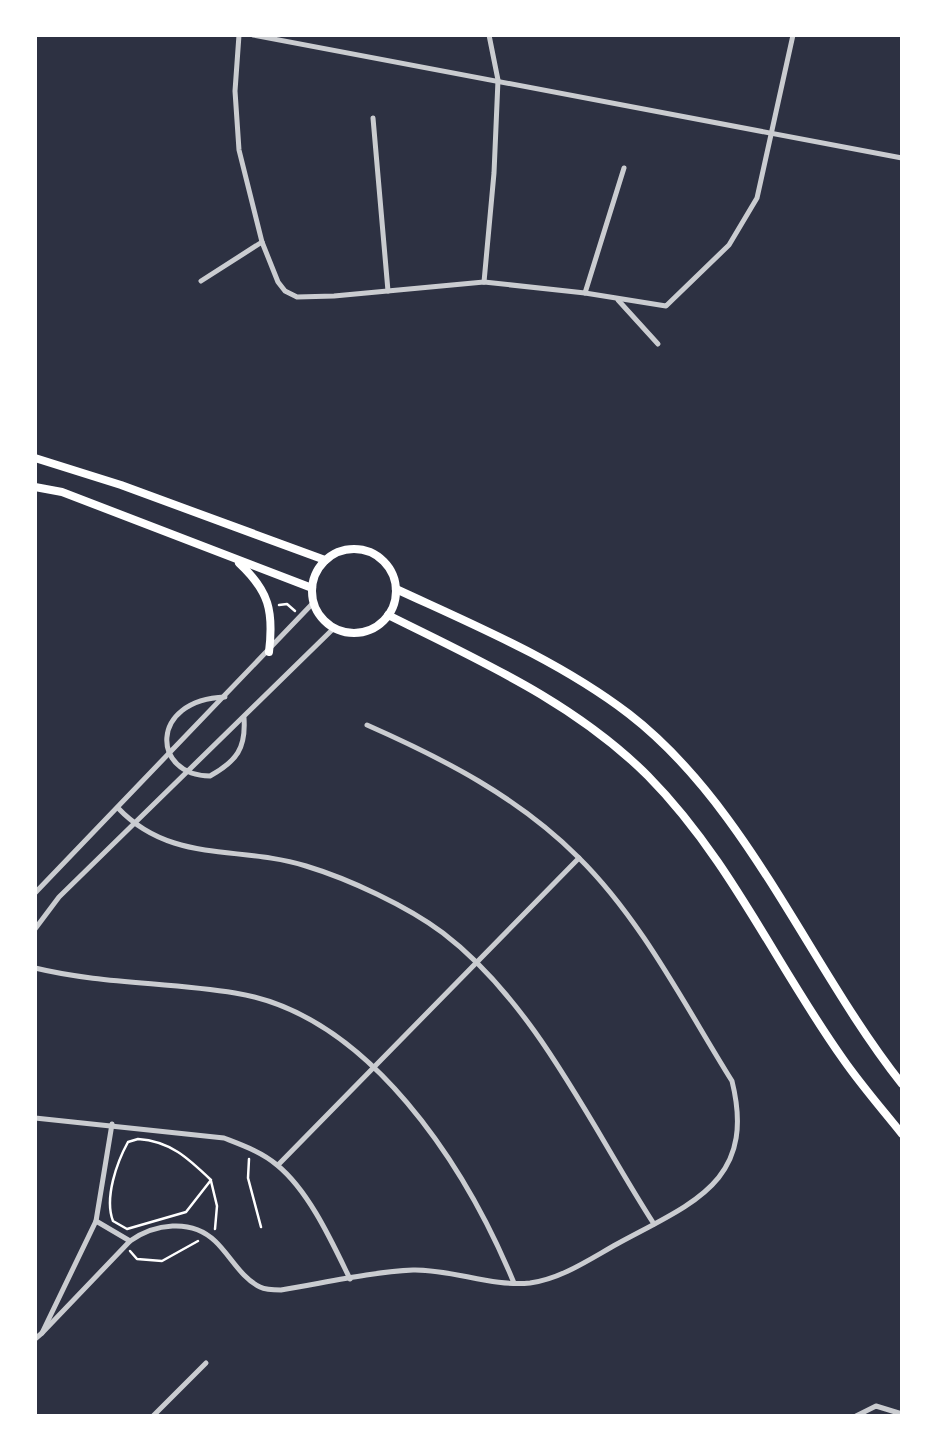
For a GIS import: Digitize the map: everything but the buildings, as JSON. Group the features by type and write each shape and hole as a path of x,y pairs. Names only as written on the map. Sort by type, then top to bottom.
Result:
{"main road":[{"path":"35,458 121,485 325,560"},
{"path":"35,486 62,492 312,587"},
{"path":"363,550 386,564 396,589 388,615 373,628 363,631 334,628 318,612 313,602 314,578 325,560 336,553 363,550"},
{"path":"234,558 257,581 269,606 269,652"},
{"path":"396,589 522,647 572,676 630,715 686,769 743,841 832,982 902,1084"},
{"path":"388,615 522,681 599,734 647,775 687,820 737,887 842,1058 902,1134"}],"street":[{"path":"239,35 235,91 239,150 262,242 278,282 297,297 484,282 585,293 666,306 729,245 757,198 793,35"},
{"path":"253,35 902,158"},
{"path":"484,282 494,173 498,80 489,35"},
{"path":"373,118 388,291"},
{"path":"585,293 624,167"},
{"path":"201,281 262,242"},
{"path":"617,299 658,344"},
{"path":"35,893 269,652 313,602"},
{"path":"35,929 59,897 334,628"},
{"path":"225,697 204,698 178,712 170,722 166,737 170,754 187,772 197,776 210,776 223,768 241,748 245,739 244,718"},
{"path":"35,1339 130,1241 145,1230 169,1225 196,1230 213,1239 250,1280 262,1289 281,1290 414,1270 532,1283 565,1272 692,1203 713,1184 738,1141 740,1111 732,1082 647,945 616,900 579,858 544,826 489,786 434,754 367,725"},
{"path":"118,808 133,824 153,837 185,847 239,852 305,866 353,885 442,932 476,962 509,1000 560,1070 654,1224"},
{"path":"278,1165 579,858"},
{"path":"35,968 69,976 236,993 274,1002 308,1018 349,1043 376,1066 421,1120 475,1205 514,1283"},
{"path":"35,1118 112,1124 224,1138 249,1148 278,1165 320,1218 350,1279"},
{"path":"42,1333 96,1221 112,1124"},
{"path":"96,1221 130,1241"},
{"path":"153,1416 206,1363"},
{"path":"856,1416 868,1409 884,1406 902,1414"}],"path":[{"path":"269,606 287,604 302,617"},
{"path":"158,1140 172,1146 211,1180 186,1212 141,1225 127,1229 119,1227 110,1213 110,1199 119,1158 128,1142 158,1140"},
{"path":"249,1148 248,1178 261,1227"}]}
